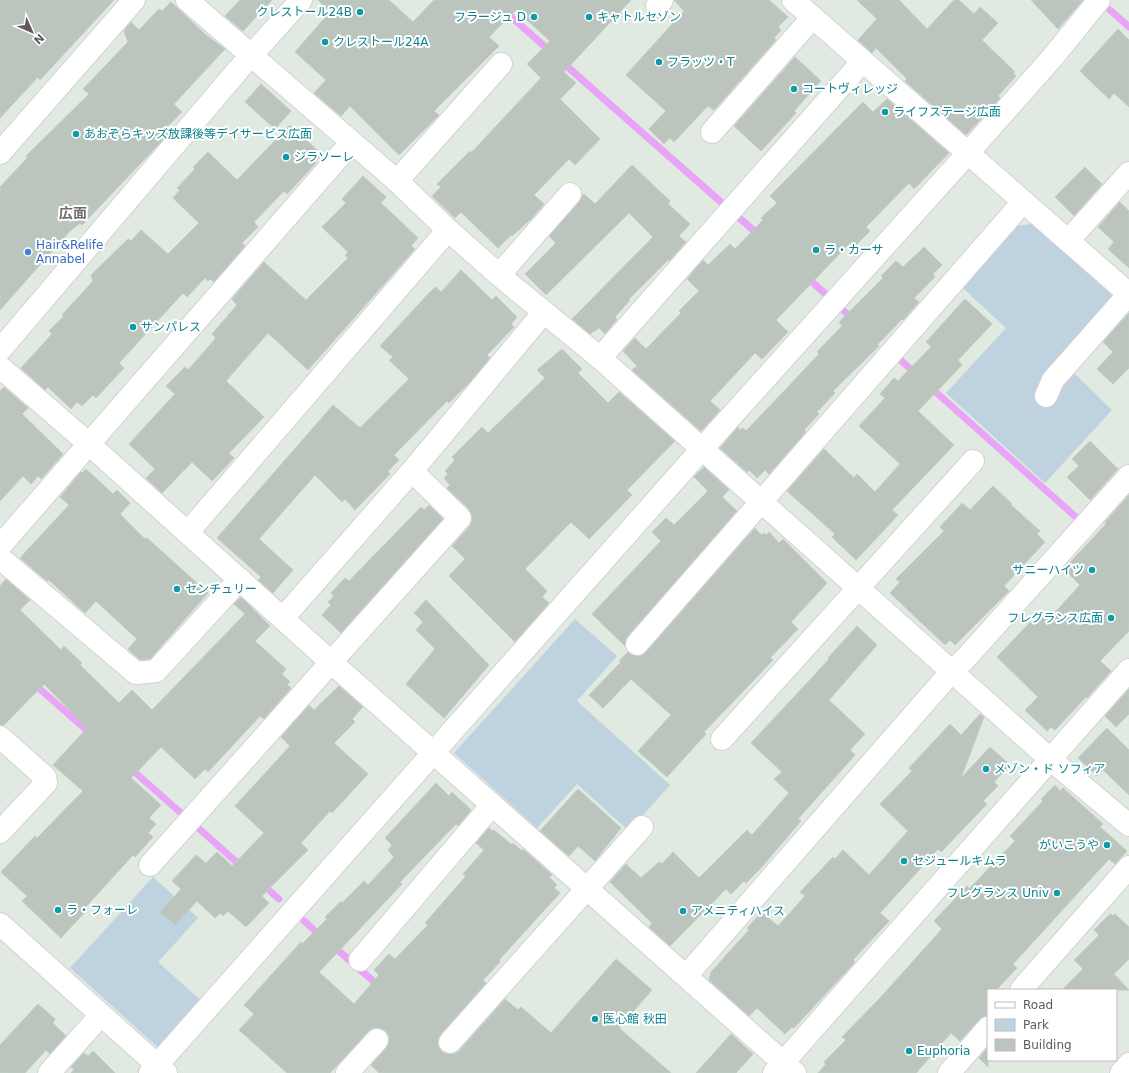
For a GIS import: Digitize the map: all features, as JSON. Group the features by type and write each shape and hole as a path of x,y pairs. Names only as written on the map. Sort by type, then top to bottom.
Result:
{"street":[{"path":"0,153 134,0"},
{"path":"187,0 250,56 397,181 448,230 600,358 701,450 1050,758 1129,825"},
{"path":"0,350 250,56 301,0"},
{"path":"793,0 1068,241 1128,290 1053,380 1046,396"},
{"path":"0,924 101,1015 158,1070 701,450 968,154 1052,58 1099,0"},
{"path":"712,132 812,18"},
{"path":"600,358 862,62"},
{"path":"397,181 501,64"},
{"path":"0,546 352,142"},
{"path":"1068,241 1129,173"},
{"path":"499,274 570,194"},
{"path":"637,644 1023,202"},
{"path":"188,532 448,230"},
{"path":"283,618 412,471 544,312"},
{"path":"0,367 188,532 434,754 588,887 686,976 784,1069 1050,758 1129,670"},
{"path":"722,740 973,461"},
{"path":"150,865 460,518 412,471"},
{"path":"686,976 952,671 966,658 1129,476"},
{"path":"0,558 136,673 156,671 240,579"},
{"path":"0,737 45,777 46,783 0,832"},
{"path":"360,960 492,805"},
{"path":"450,1042 642,827"},
{"path":"1022,989 1129,867"},
{"path":"49,1073 101,1015"},
{"path":"949,1073 987,1029"},
{"path":"347,1073 377,1040"},
{"path":"1121,1073 1129,1064"}],"green space":[{"path":"1032,224 1115,298 1073,372 1112,410 1045,483 946,393 1006,328 963,288 1017,226"},
{"path":"575,619 617,656 577,701 670,785 629,831 577,784 537,828 454,753"},
{"path":"153,877 198,918 158,962 206,1005 163,1052 70,968"}],"building":[{"path":"0,0 114,0 40,80 38,77 0,118"},
{"path":"240,0 272,0 243,31 225,16"},
{"path":"318,0 389,0 413,22 434,0 631,0 564,72 576,83 560,99 600,139 575,165 569,159 534,195 544,204 531,219 498,248 461,212 455,218 432,196 441,187 437,184 470,151 471,153 541,78 527,64 550,41 516,10 489,37 499,46 434,111 439,115 399,155 350,106 341,116 314,93 326,80 295,52 330,12"},
{"path":"674,0 769,0 788,17 778,27 781,30 774,38 776,40 715,109 713,110 708,106 674,142 670,138 664,144 649,129 666,111 626,75 684,11"},
{"path":"857,0 899,0 927,29 954,0 959,0 974,14 980,7 998,23 982,40 1015,72 1013,73 1016,76 998,96 1000,98 966,135 905,81 907,79 876,48 872,53 858,40 877,19"},
{"path":"1031,0 1083,0 1058,29"},
{"path":"171,2 206,35 225,49 174,104 182,112 164,130 168,133 161,142 82,225 80,223 70,231 0,310 0,187 28,157 26,156 89,94 83,89 128,42 124,31 131,22 139,30 159,9 162,11"},
{"path":"1118,29 1129,40 1129,107 1114,93 1109,99 1080,71"},
{"path":"795,57 821,81 794,111 796,113 761,151 734,126"},
{"path":"261,84 291,111 275,129 245,102"},
{"path":"887,99 949,153 914,189 909,183 866,227 870,231 854,247 850,243 776,320 788,332 762,359 755,353 710,401 720,410 701,431 632,370 637,366 623,351 635,338 646,349 681,313 679,311 699,291 687,279 703,260 708,265 730,244 735,249 763,220 761,218 777,203 770,196 863,102 873,112"},
{"path":"290,125 317,150 315,152 320,157 315,162 316,163 287,194 284,191 254,222 258,227 242,243 245,246 214,282 210,279 208,281 205,278 187,297 183,293 119,363 124,368 96,398 93,395 82,406 77,402 71,409 48,387 45,390 21,368 52,334 49,331 64,316 62,315 93,281 91,275 128,239 131,241 141,230 168,254 199,223 173,198 180,190 177,188 195,169 193,167 208,152 237,180"},
{"path":"632,165 670,201 668,204 690,224 679,236 686,242 669,261 668,260 629,299 630,300 615,317 617,319 605,334 599,328 590,334 572,319 653,237 629,213 546,295 525,274 556,243 549,236 579,202 582,196 584,194 595,204"},
{"path":"1085,167 1102,184 1074,216 1055,197"},
{"path":"363,176 386,197 381,203 418,238 411,246 415,249 308,370 268,333 226,381 264,417 229,453 234,458 212,481 192,462 162,493 146,478 155,469 129,444 175,394 166,386 185,367 188,370 216,338 212,334 237,305 232,299 264,262 306,300 348,258 345,255 348,252 322,227 346,203 342,199"},
{"path":"1120,202 1129,211 1129,268 1108,249 1114,242 1098,227"},
{"path":"924,247 942,265 933,274 935,277 914,298 919,302 877,345 879,346 833,391 835,393 817,412 819,414 804,430 806,432 769,474 765,470 757,478 749,470 747,472 720,448 738,427 740,430 743,428 746,431 819,354 817,352 842,326 839,322 883,278 881,276 896,261 903,267"},
{"path":"461,270 492,300 496,296 517,317 511,324 514,327 487,355 490,358 470,382 449,403 447,401 394,455 399,460 388,471 390,474 355,510 345,499 342,502 315,475 259,539 293,570 273,593 258,580 261,577 217,538 333,405 360,428 409,379 389,360 393,357 380,346 430,292 436,287 441,292"},
{"path":"965,299 992,324 958,360 962,365 918,411 954,445 892,510 898,515 856,560 832,537 835,534 787,491 824,449 854,478 857,474 875,492 900,464 859,426 885,398 880,394 894,378 898,381 931,347 926,342"},
{"path":"1129,313 1129,368 1113,384 1097,369 1113,352 1103,342"},
{"path":"562,349 582,369 578,373 608,403 619,392 675,441 627,490 632,495 589,539 571,522 525,569 547,591 542,597 549,603 515,642 449,576 465,559 452,546 470,526 472,515 469,509 447,488 450,485 444,478 448,474 445,471 455,460 452,457 482,427 488,433 545,378 537,370"},
{"path":"4,387 28,408 22,414 63,454 41,479 38,476 31,484 23,476 0,501 0,391"},
{"path":"1090,441 1118,469 1090,500 1067,477 1079,466 1072,459"},
{"path":"704,467 729,490 722,497 737,511 628,636 625,646 592,614 661,541 652,532 666,518 674,525 708,491 694,477"},
{"path":"86,469 113,494 117,490 130,503 120,514 145,539 147,538 208,593 150,659 140,660 128,649 137,639 96,601 85,613 49,580 47,581 20,558 69,505 60,497 81,472 82,473"},
{"path":"993,486 1012,504 1011,505 1040,531 1037,534 1045,542 1004,586 1009,591 955,645 950,640 945,645 890,593 900,582 896,579 944,531 940,527 962,503 970,510"},
{"path":"1129,495 1129,631 1100,661 1111,671 1055,730 1051,727 1047,731 1025,710 1038,697 997,657 1040,612 1048,620 1080,585 1064,569 1106,524 1105,522"},
{"path":"429,505 443,519 341,633 322,615 331,605 328,602 334,596 331,593 345,578 349,581 421,507 424,510"},
{"path":"755,528 761,535 764,533 766,535 769,532 779,543 783,539 827,583 791,622 798,629 770,658 773,660 704,732 706,734 667,777 638,751 671,715 631,679 603,708 589,695 621,662 619,661 628,652 635,656 641,656 646,652"},
{"path":"6,579 30,600 20,610 61,650 64,646 82,663 80,665 119,703 132,690 152,710 245,614 234,604 241,597 270,626 255,641 286,669 282,674 290,682 287,684 291,688 264,719 260,716 208,772 205,769 195,779 161,747 131,778 161,805 149,818 156,824 148,833 153,837 135,857 133,855 84,909 86,911 61,938 22,901 27,896 1,872 35,836 37,838 83,791 53,765 87,728 44,684 4,725 0,725 0,586"},
{"path":"426,600 489,665 444,718 406,684 435,649 416,630 423,622 414,613"},
{"path":"857,626 877,645 829,700 865,734 850,750 855,755 798,819 801,821 760,869 746,883 744,881 731,894 726,889 670,946 649,927 652,923 610,882 626,864 641,878 659,862 662,864 673,852 699,878 747,830 752,835 789,793 774,779 782,772 751,743 820,669"},
{"path":"339,686 363,707 352,719 355,722 334,743 368,774 332,813 330,811 301,843 308,850 262,896 269,903 246,927 228,911 223,916 220,913 215,918 197,901 175,925 160,912 181,889 172,881 196,855 206,863 217,852 232,866 264,833 235,806 290,746 281,737 309,705 314,710"},
{"path":"1129,689 1129,714 1116,727 1105,716"},
{"path":"980,714 984,717 961,778 990,747 1010,765 994,782 998,786 983,801 987,804 941,852 938,849 880,913 889,921 853,960 855,962 794,1028 792,1027 785,1034 757,1008 749,1016 709,980 711,972 749,930 747,928 762,912 778,926 805,896 800,892 833,857 835,859 843,850 869,875 908,831 880,804 912,771 909,768 950,724 961,735"},
{"path":"1107,728 1129,750 1129,795 1103,770 1097,776 1078,758"},
{"path":"436,783 449,796 452,792 471,810 458,826 456,824 400,882 402,884 319,972 354,1004 379,975 374,970 389,954 395,959 428,925 425,923 466,876 463,874 484,850 476,843 489,828 493,831 494,830 512,845 513,843 522,851 523,849 552,875 549,877 557,885 554,888 560,893 499,960 500,962 483,980 486,983 441,1034 438,1040 438,1046 441,1051 448,1054 454,1054 459,1051 505,999 518,1010 521,1007 551,1033 616,959 652,990 619,1028 671,1073 379,1073 371,1065 386,1048 389,1042 389,1037 386,1031 379,1028 373,1028 330,1073 287,1073 239,1030 254,1014 244,1005 301,942 302,944 327,919 325,917 341,901 342,903 364,881 368,885 394,857 388,850 392,845 385,838"},
{"path":"1055,785 1060,791 1063,788 1103,824 1100,827 1127,851 1115,864 1109,859 1013,964 1017,968 997,989 987,989 987,1016 979,1020 960,1041 951,1033 916,1073 818,1073 826,1064 824,1062 846,1040 842,1037 880,998 942,929 934,921 967,886 969,889 1015,841 1010,836 1043,801 1041,799"},
{"path":"578,789 621,828 595,861 578,846 569,856 540,831"},
{"path":"1110,914 1113,916 1115,914 1129,927 1129,959 1114,974 1129,990 1063,989 1083,969 1074,960 1099,935 1094,930"},
{"path":"38,1004 55,1019 53,1023 66,1036 50,1054 46,1050 25,1073 0,1073 0,1045"},
{"path":"731,1034 753,1054 736,1073 696,1073"},
{"path":"987,1048 988,1067 979,1058"},
{"path":"93,1051 115,1073 71,1073 74,1070 71,1067 84,1053 88,1056"}],"waterway":[{"path":"492,0 551,52"},
{"path":"1110,10 1129,27"},
{"path":"562,62 722,203"},
{"path":"737,216 760,236"},
{"path":"805,276 828,296"},
{"path":"843,310 854,320"},
{"path":"895,355 916,374"},
{"path":"929,386 1077,518"},
{"path":"32,682 92,735"},
{"path":"130,768 181,813"},
{"path":"195,825 242,867"},
{"path":"262,884 279,899"},
{"path":"304,921 321,936"},
{"path":"332,945 380,987"}],"place":[{"name":"クレストール24B","path":"360,12"},
{"name":"フラージュ D","path":"534,17"},
{"name":"キャトルセゾン","path":"589,17"},
{"name":"クレストール24A","path":"325,42"},
{"name":"フラッツ・T","path":"659,62"},
{"name":"コートヴィレッジ","path":"794,89"},
{"name":"ライフステージ広面","path":"885,112"},
{"name":"あおぞらキッズ放課後等デイサービス広面","path":"76,134"},
{"name":"ジラソーレ","path":"286,157"},
{"name":"ラ・カーサ","path":"816,250"},
{"name":"Hair&Relife Annabel","path":"28,252"},
{"name":"サンパレス","path":"133,327"},
{"name":"サニーハイツ","path":"1092,570"},
{"name":"センチュリー","path":"177,589"},
{"name":"フレグランス広面","path":"1111,618"},
{"name":"メゾン・ド ソフィア","path":"986,769"},
{"name":"がいこうや","path":"1107,845"},
{"name":"セジュールキムラ","path":"904,861"},
{"name":"フレグランス Univ","path":"1057,893"},
{"name":"ラ・フォーレ","path":"58,910"},
{"name":"アメニティハイス","path":"683,911"},
{"name":"医心館 秋田","path":"595,1019"},
{"name":"Euphoria","path":"909,1051"}],"district":[{"name":"広面","path":"73,213"}]}
